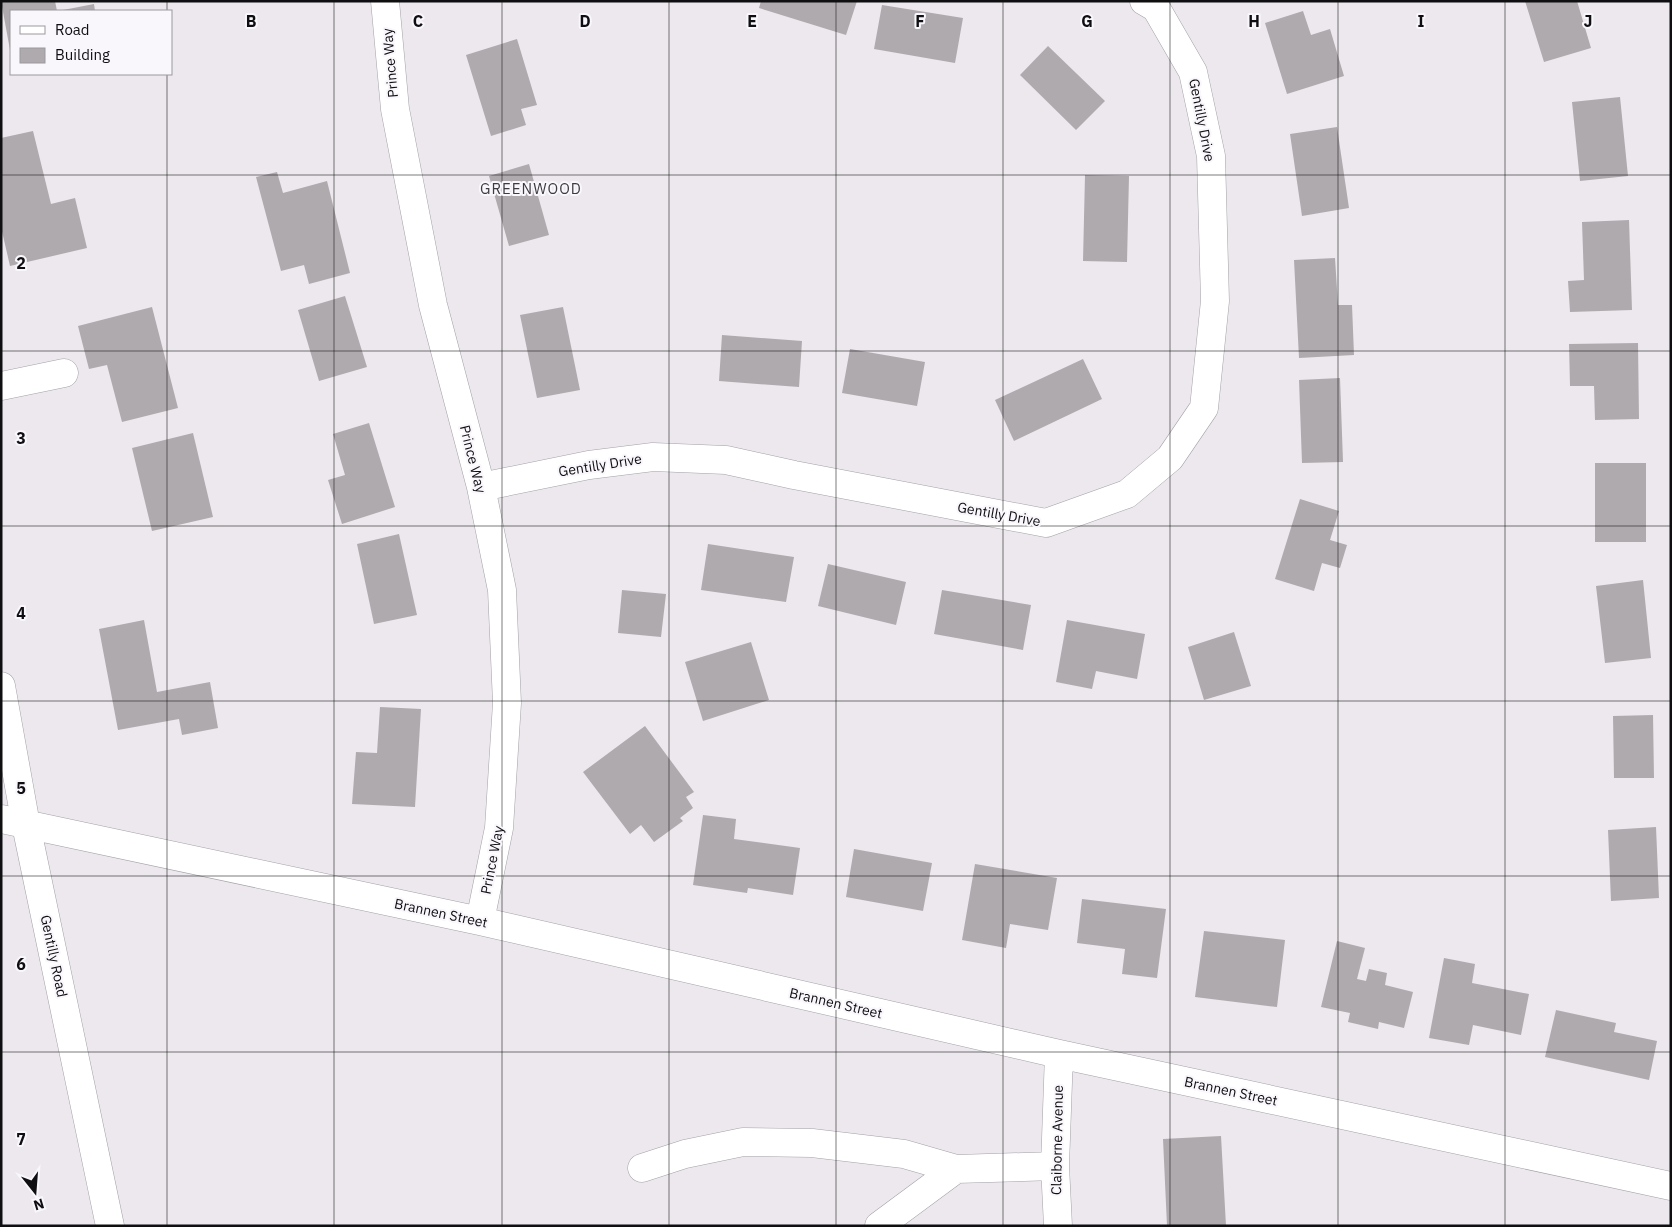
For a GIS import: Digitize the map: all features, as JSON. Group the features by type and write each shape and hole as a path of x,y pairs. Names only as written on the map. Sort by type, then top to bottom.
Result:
{"street":[{"name":"Prince Way","path":"385,1 395,109 429,285 481,488 502,590 507,703 499,828 480,921"},
{"name":"Gentilly Drive","path":"481,488 590,465 653,457 726,460 794,475 1046,523 1127,494 1170,458 1204,408 1215,301 1211,156 1193,72 1156,8 1144,1"},
{"path":"1,386 64,373"},
{"name":"Gentilly Road","path":"1,686 14,822 110,1226"},
{"name":"Brannen Street","path":"14,822 480,921 1059,1054 1671,1186"},
{"name":"Claiborne Avenue","path":"1058,1226 1055,1166 1059,1054"},
{"path":"642,1168 685,1154 743,1142 812,1144 904,1154 956,1169 1055,1166"},
{"path":"879,1226 956,1169"}],"building":[{"path":"1,1 55,1 57,10 10,10 10,50"},
{"path":"761,1 857,1 846,35 759,8"},
{"path":"1525,1 1577,1 1591,48 1544,62"},
{"path":"94,4 95,10 63,10"},
{"path":"882,5 963,18 955,63 874,49"},
{"path":"1303,11 1311,35 1330,29 1344,76 1287,94 1265,23"},
{"path":"517,39 537,105 521,109 526,125 491,136 466,55"},
{"path":"1048,46 1105,101 1076,130 1020,75"},
{"path":"1620,97 1628,176 1580,181 1572,102"},
{"path":"1337,127 1349,208 1302,216 1290,134"},
{"path":"33,131 51,204 75,198 87,248 10,266 1,227 1,138"},
{"path":"529,164 549,235 509,246 489,176"},
{"path":"277,172 283,193 327,181 350,273 309,284 304,265 281,271 256,177"},
{"path":"1085,175 1129,176 1127,262 1083,261"},
{"path":"1629,220 1632,310 1570,312 1568,281 1584,280 1582,222"},
{"path":"1335,258 1338,305 1352,305 1354,355 1299,358 1294,260"},
{"path":"345,296 367,367 319,381 298,310"},
{"path":"152,307 178,408 122,422 107,365 89,369 78,326"},
{"path":"563,307 580,390 537,398 520,315"},
{"path":"722,335 802,341 799,387 719,381"},
{"path":"1638,343 1639,419 1595,420 1594,386 1570,386 1569,344"},
{"path":"850,349 925,362 917,406 842,393"},
{"path":"1083,359 1102,399 1014,441 995,400"},
{"path":"1340,378 1343,462 1302,463 1299,380"},
{"path":"369,423 395,507 342,524 328,480 345,475 333,434"},
{"path":"193,433 213,517 152,531 132,448"},
{"path":"1595,463 1646,463 1646,542 1595,542"},
{"path":"1300,499 1339,511 1330,540 1347,545 1340,568 1322,563 1314,591 1275,579"},
{"path":"399,534 417,615 374,624 357,544"},
{"path":"708,544 794,557 786,602 701,590"},
{"path":"828,564 906,582 896,625 818,606"},
{"path":"1643,580 1651,658 1605,663 1596,586"},
{"path":"622,590 666,594 661,637 618,633"},
{"path":"942,590 1031,605 1023,650 934,634"},
{"path":"144,620 157,692 210,682 218,728 182,735 179,719 118,730 99,629"},
{"path":"1067,620 1145,634 1137,679 1096,671 1092,689 1056,682"},
{"path":"1234,632 1251,686 1204,700 1188,647"},
{"path":"751,642 769,700 703,721 685,662"},
{"path":"380,707 421,709 415,807 352,804 356,752 377,753"},
{"path":"1653,715 1654,778 1614,778 1613,716"},
{"path":"645,726 694,792 686,797 693,808 680,818 683,821 654,842 641,825 630,834 583,772"},
{"path":"703,815 736,819 734,839 800,848 793,895 748,888 747,893 693,885"},
{"path":"1656,827 1659,898 1611,901 1608,830"},
{"path":"854,849 932,863 923,911 846,897"},
{"path":"975,864 1057,878 1048,930 1010,924 1006,948 962,940"},
{"path":"1082,899 1166,909 1157,978 1122,974 1125,949 1077,943"},
{"path":"1204,931 1285,940 1277,1007 1195,997"},
{"path":"1337,941 1365,948 1357,979 1366,981 1369,969 1387,973 1385,985 1413,992 1404,1028 1379,1022 1378,1029 1348,1022 1350,1013 1321,1007"},
{"path":"1444,958 1475,964 1472,983 1529,994 1521,1035 1473,1025 1469,1045 1429,1038"},
{"path":"1556,1010 1616,1023 1614,1032 1657,1041 1649,1080 1545,1057"},
{"path":"1221,1136 1226,1226 1167,1226 1163,1139"}],"district":[{"name":"GREENWOOD","path":"531,189"}]}
